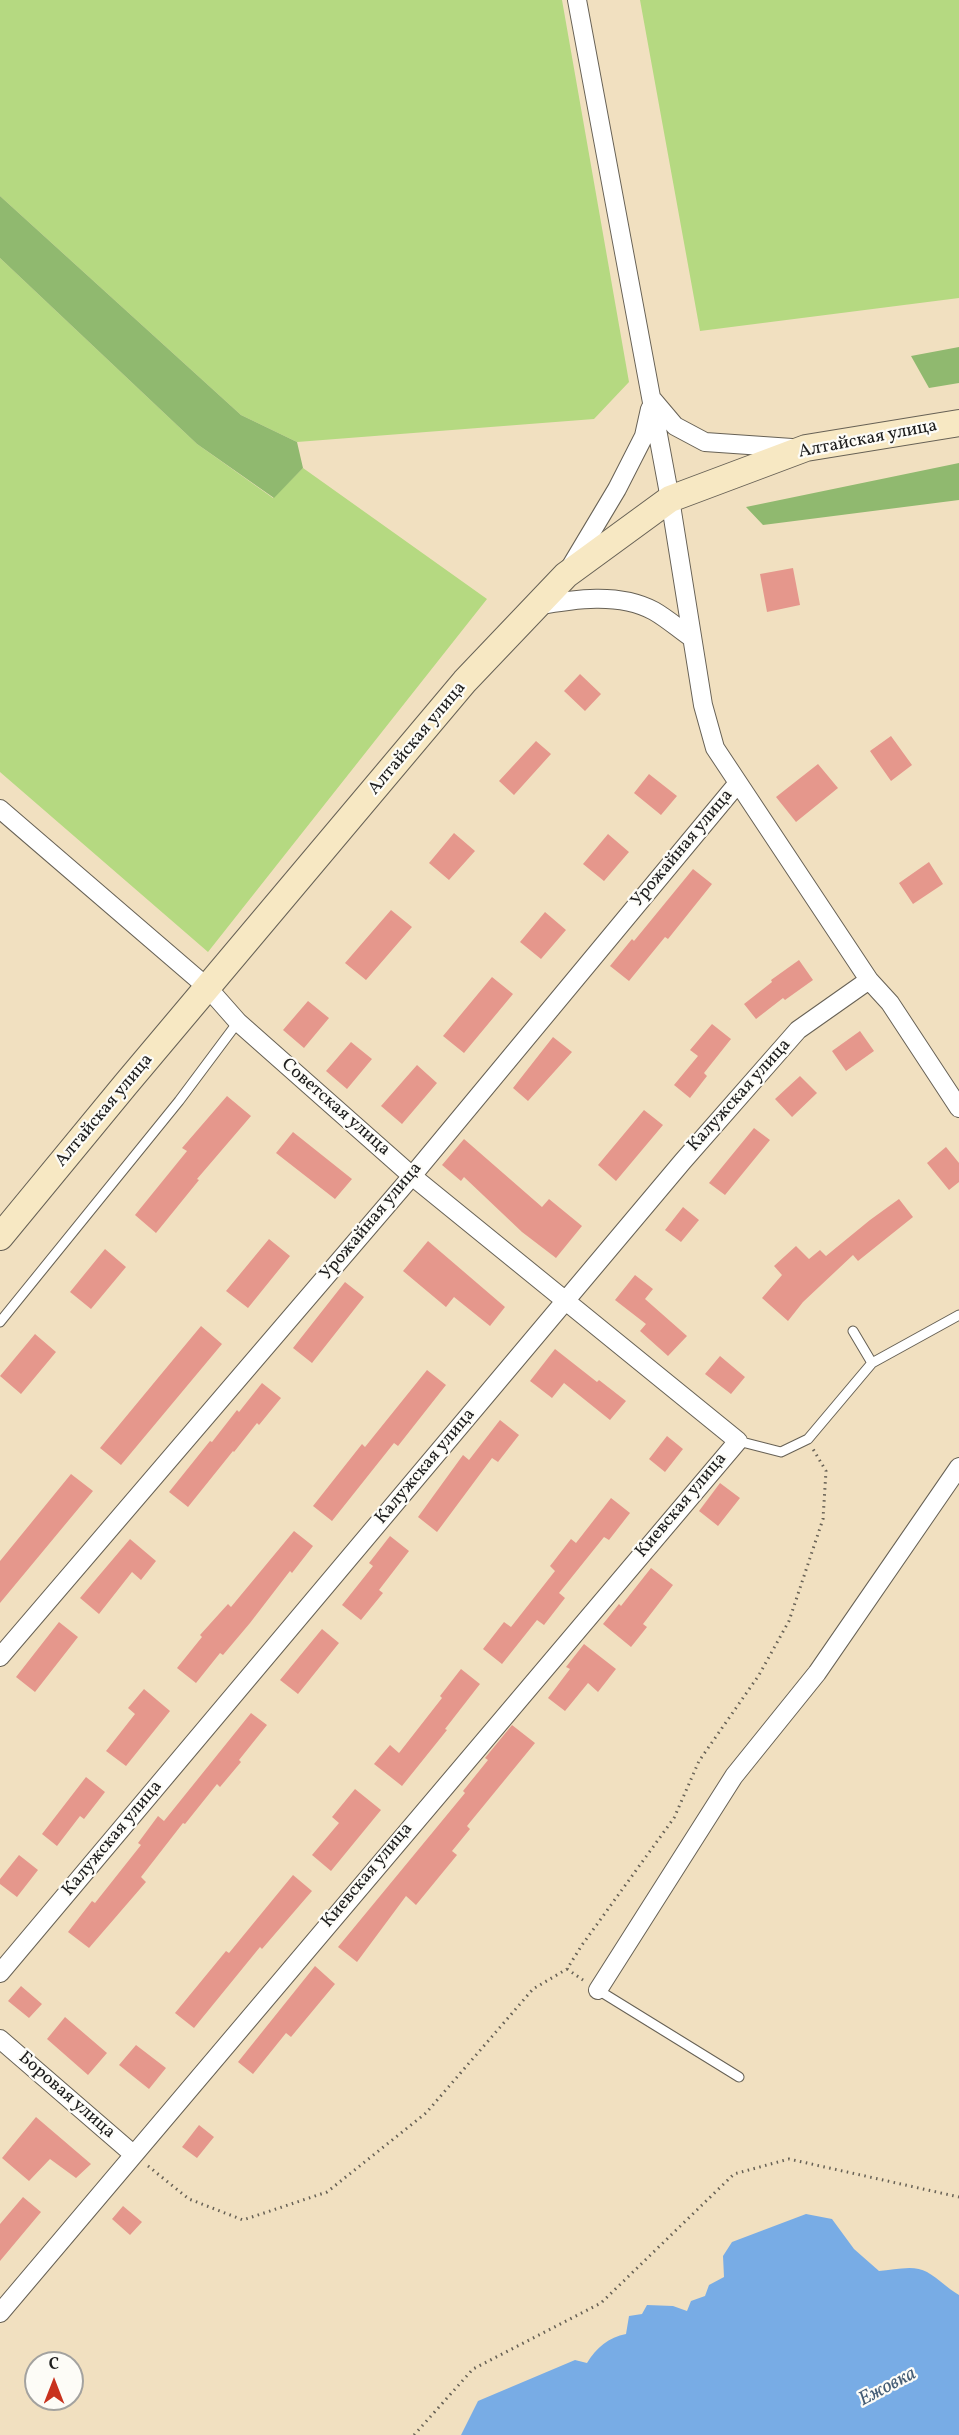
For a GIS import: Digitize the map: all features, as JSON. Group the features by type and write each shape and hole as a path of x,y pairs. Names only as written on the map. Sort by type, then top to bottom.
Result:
{"main road":[{"name":"Алтайская улица","path":"0,1237 465,681 566,575 670,499 806,448 959,423"}],"street":[{"path":"577,0 670,499 703,705 715,748 869,980 896,1012 959,1108"},
{"path":"652,399 675,426 705,442 766,448 806,448"},
{"path":"566,575 617,489 644,436 652,399"},
{"path":"536,606 575,599 620,600 653,611 692,638"},
{"name":"Урожайная улица","path":"0,1657 412,1176 738,783"},
{"name":"Советская улица","path":"0,809 208,988 238,1022 412,1176 738,1440"},
{"name":"Калужская улица","path":"0,1973 675,1170 798,1030 869,980"},
{"name":"Киевская улица","path":"0,2313 738,1440"},
{"path":"598,1990 734,1776 817,1673 959,1467"},
{"name":"Боровая улица","path":"0,2039 133,2154"}],"lane":[{"path":"0,1322 179,1101 238,1022"},
{"path":"738,1440 781,1452 808,1439 872,1363 959,1315"},
{"path":"853,1331 872,1363"},
{"path":"598,1990 739,2077"}],"path":[{"path":"133,2154 189,2199 243,2220 327,2192 426,2113 533,1989 567,1969 674,1818 699,1761 759,1675 789,1621 823,1519 826,1471 808,1439"},
{"path":"414,2435 473,2369 601,2303 734,2174 789,2159 959,2197"}],"green space":[{"path":"0,0 562,0 629,382 594,419 297,442 241,415 0,196"},
{"path":"640,0 959,0 959,298 700,331"},
{"path":"0,196 241,415 297,442 303,468 274,498 197,444 0,258"},
{"path":"0,258 197,444 273,498 303,468 487,599 208,952 0,772"},
{"path":"959,347 959,383 929,388 911,356"},
{"path":"959,463 959,500 763,525 746,507"}],"water":[{"name":"Ежовка","path":"806,2214 832,2219 854,2249 879,2271 916,2268 931,2275 959,2295 959,2435 461,2435 478,2401 575,2360 587,2363 604,2344 626,2334 629,2316 642,2314 647,2305 673,2306 687,2311 691,2301 705,2296 709,2285 724,2277 723,2256 732,2242"}],"building":[{"path":"793,568 800,605 767,612 760,574"},
{"path":"580,674 601,694 585,711 564,691"},
{"path":"891,736 912,765 891,781 870,751"},
{"path":"536,741 551,754 514,795 499,781"},
{"path":"818,764 838,788 796,822 776,797"},
{"path":"649,774 677,796 661,815 634,793"},
{"path":"454,833 475,851 449,880 429,863"},
{"path":"608,834 629,852 604,881 583,864"},
{"path":"929,862 943,884 913,904 899,883"},
{"path":"693,869 712,884 668,939 665,937 629,981 610,966 632,939 634,941"},
{"path":"391,910 412,927 366,980 345,963"},
{"path":"545,912 566,930 541,959 520,942"},
{"path":"799,960 813,980 785,1000 783,998 756,1019 744,1004 772,982 771,980"},
{"path":"492,977 513,994 464,1053 443,1036"},
{"path":"308,1001 329,1018 304,1048 283,1030"},
{"path":"712,1024 731,1039 704,1073 707,1076 690,1098 674,1085 698,1056 690,1050"},
{"path":"860,1031 874,1051 846,1071 832,1051"},
{"path":"553,1037 572,1052 528,1101 513,1088"},
{"path":"351,1042 372,1059 347,1089 326,1071"},
{"path":"417,1065 437,1083 402,1124 381,1106"},
{"path":"800,1076 817,1093 792,1117 775,1099"},
{"path":"227,1096 251,1116 197,1179 199,1180 156,1233 135,1215 187,1151 182,1148"},
{"path":"644,1110 663,1125 616,1181 598,1165"},
{"path":"754,1128 770,1140 725,1195 709,1183"},
{"path":"293,1132 352,1179 335,1199 276,1153"},
{"path":"464,1139 542,1207 549,1199 582,1226 556,1258 522,1232 464,1177 461,1181 442,1165"},
{"path":"946,1147 959,1163 959,1182 949,1190 927,1163"},
{"path":"899,1199 913,1217 858,1261 853,1255 803,1302 788,1321 762,1298 782,1275 774,1266 796,1246 809,1259 820,1250 826,1256"},
{"path":"683,1207 699,1220 681,1242 665,1230"},
{"path":"269,1239 290,1256 248,1308 226,1291"},
{"path":"428,1241 505,1307 490,1326 454,1297 446,1307 403,1271"},
{"path":"105,1249 126,1267 91,1309 70,1292"},
{"path":"635,1275 653,1289 645,1299 687,1336 668,1356 640,1331 646,1324 615,1300"},
{"path":"345,1282 364,1297 312,1363 293,1348"},
{"path":"201,1326 222,1344 121,1465 100,1448"},
{"path":"35,1334 56,1352 21,1394 0,1376"},
{"path":"555,1349 597,1382 599,1380 626,1401 610,1420 564,1383 552,1398 530,1381"},
{"path":"720,1356 745,1377 731,1394 705,1374"},
{"path":"427,1370 446,1385 398,1446 394,1443 332,1521 313,1506 362,1444 365,1447"},
{"path":"262,1383 281,1398 259,1425 257,1423 233,1451 188,1507 169,1492 210,1441 212,1442 237,1410 239,1412"},
{"path":"500,1420 519,1435 498,1462 492,1458 437,1532 418,1517 463,1455 469,1460"},
{"path":"667,1436 683,1449 665,1472 649,1459"},
{"path":"71,1474 93,1491 0,1603 0,1561"},
{"path":"720,1483 740,1498 718,1526 699,1511"},
{"path":"611,1498 630,1513 609,1540 604,1537 559,1593 565,1598 544,1625 537,1620 502,1664 483,1649 504,1622 511,1627 555,1571 550,1566 571,1539 576,1543"},
{"path":"294,1531 313,1546 292,1573 290,1571 223,1655 220,1653 196,1683 177,1668 202,1637 200,1635 228,1604 231,1607"},
{"path":"390,1536 409,1551 379,1590 383,1593 361,1620 342,1605 373,1566 369,1563"},
{"path":"130,1539 156,1561 141,1580 132,1572 99,1614 80,1598"},
{"path":"651,1568 673,1585 643,1624 647,1627 631,1647 603,1624 619,1604 621,1606"},
{"path":"59,1622 78,1637 35,1692 16,1677"},
{"path":"322,1629 339,1643 298,1694 280,1680"},
{"path":"584,1644 616,1669 598,1692 588,1683 565,1711 548,1698 570,1669 566,1667"},
{"path":"461,1669 480,1684 402,1786 374,1764 390,1745 399,1753 442,1698 440,1696"},
{"path":"144,1689 170,1711 126,1766 106,1751 135,1714 128,1708"},
{"path":"251,1713 267,1725 220,1787 217,1784 185,1824 183,1823 141,1877 146,1882 89,1948 68,1932 92,1901 95,1903 141,1845 138,1843 158,1816 164,1821"},
{"path":"512,1725 535,1743 467,1826 470,1829 452,1851 457,1855 416,1905 406,1896 357,1962 338,1947 465,1793 463,1791 488,1760 485,1758"},
{"path":"86,1777 105,1792 84,1819 80,1816 57,1846 42,1834"},
{"path":"355,1789 381,1810 331,1871 312,1855 339,1823 332,1817"},
{"path":"19,1855 38,1870 17,1897 0,1884 0,1879"},
{"path":"293,1875 312,1891 262,1949 260,1947 194,2028 175,2013 226,1951 229,1953"},
{"path":"315,1966 335,1984 291,2037 286,2033 253,2074 238,2062"},
{"path":"21,1986 42,2004 29,2018 8,2001"},
{"path":"65,2017 107,2053 88,2075 47,2039"},
{"path":"136,2045 166,2068 149,2089 119,2065"},
{"path":"36,2117 91,2164 76,2178 50,2159 29,2181 2,2158"},
{"path":"199,2125 214,2137 197,2158 182,2147"},
{"path":"23,2197 41,2212 0,2261 0,2224"},
{"path":"123,2206 142,2222 130,2235 112,2219"}]}
